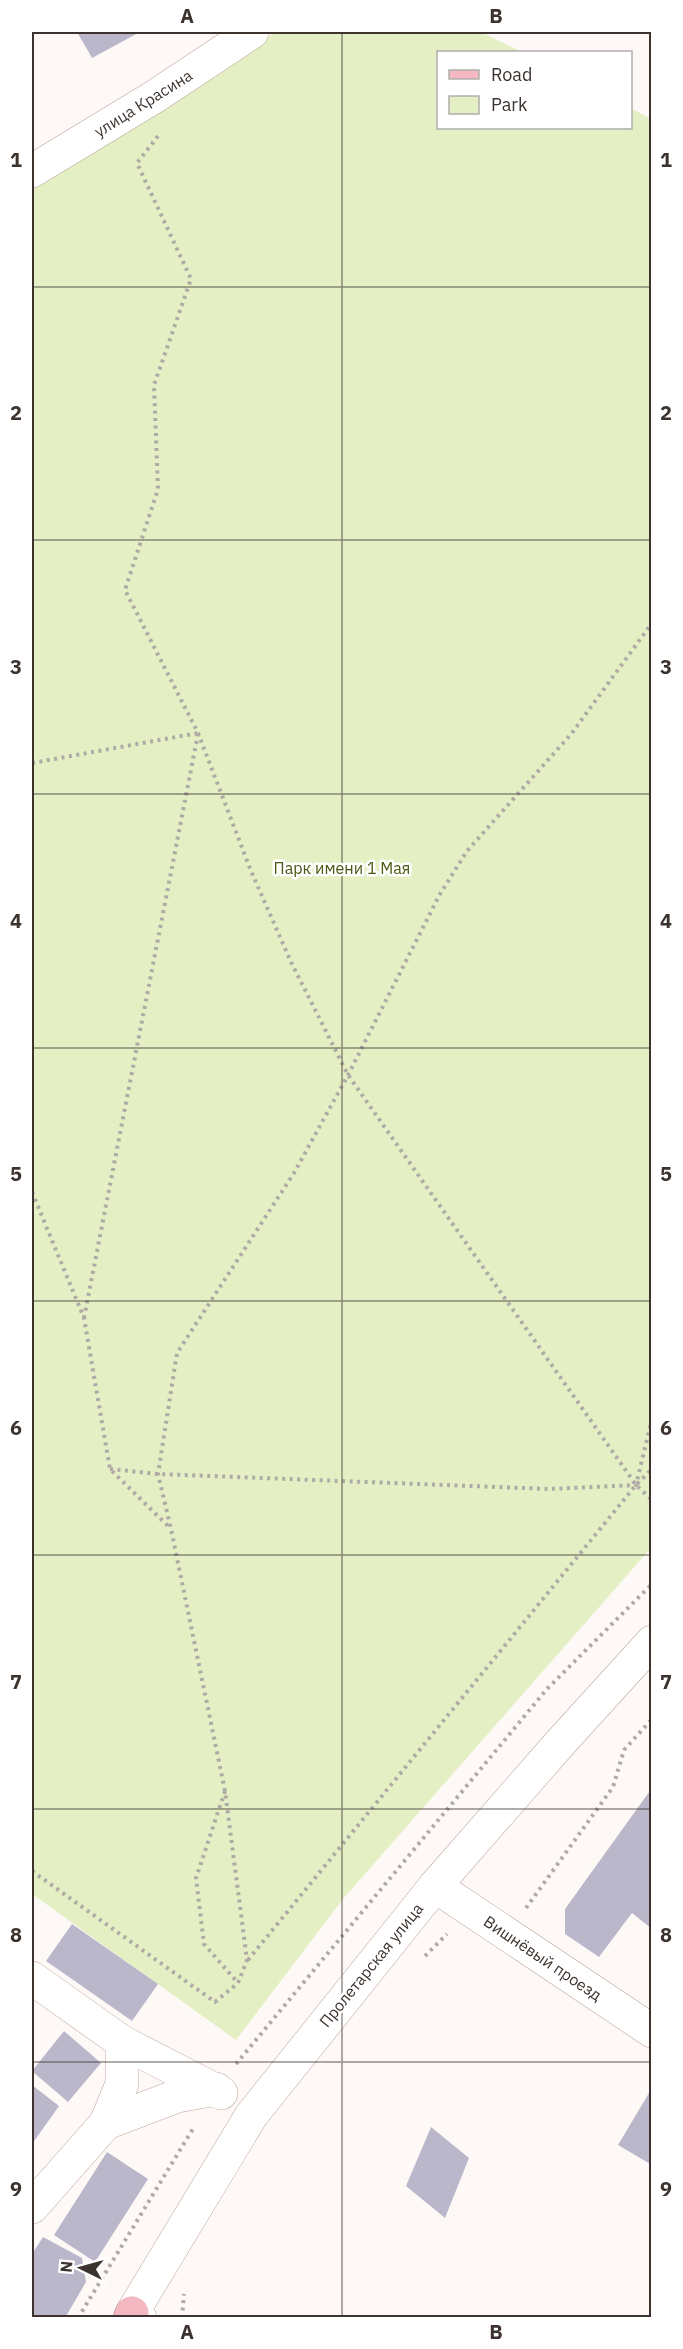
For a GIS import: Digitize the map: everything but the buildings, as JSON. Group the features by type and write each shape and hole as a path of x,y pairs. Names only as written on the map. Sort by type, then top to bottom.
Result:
{"street":[{"name":"улица Красина","path":"32,171 154,97 252,32"},
{"name":"Пролетарская улица","path":"134,2316 251,2116 435,1886 651,1642"},
{"name":"Вишнёвый проезд","path":"435,1886 651,2031"},
{"path":"32,1978 122,2042 216,2089 251,2116"},
{"path":"32,2207 106,2123 122,2084 122,2042"},
{"path":"106,2123 177,2096 216,2089"}],"path":[{"path":"154,97 164,127 137,163 191,279 154,385 158,489 125,590 198,733 251,871 291,962 348,1075 636,1485 651,1500"},
{"path":"247,1960 225,1791 158,1474 177,1353 294,1173 348,1075 440,894 467,851 572,733 651,623"},
{"path":"32,763 198,733"},
{"path":"84,1318 198,733"},
{"path":"32,1192 84,1318 110,1469 171,1529"},
{"path":"636,1485 651,1419"},
{"path":"110,1469 158,1474 549,1489 636,1485"},
{"path":"32,1871 215,2002 237,1983 247,1960 651,1469"},
{"path":"507,1934 613,1787 624,1750 651,1719"},
{"path":"225,1791 196,1878 204,1944 237,1983"},
{"path":"422,1960 446,1934 456,1934"},
{"path":"182,2318 185,2289"}],"green space":[{"name":"Парк имени 1 Мая","path":"276,32 481,32 520,51 437,51 437,129 632,129 632,109 651,119 651,1548 343,1899 236,2040 32,1894 32,187"}]}
